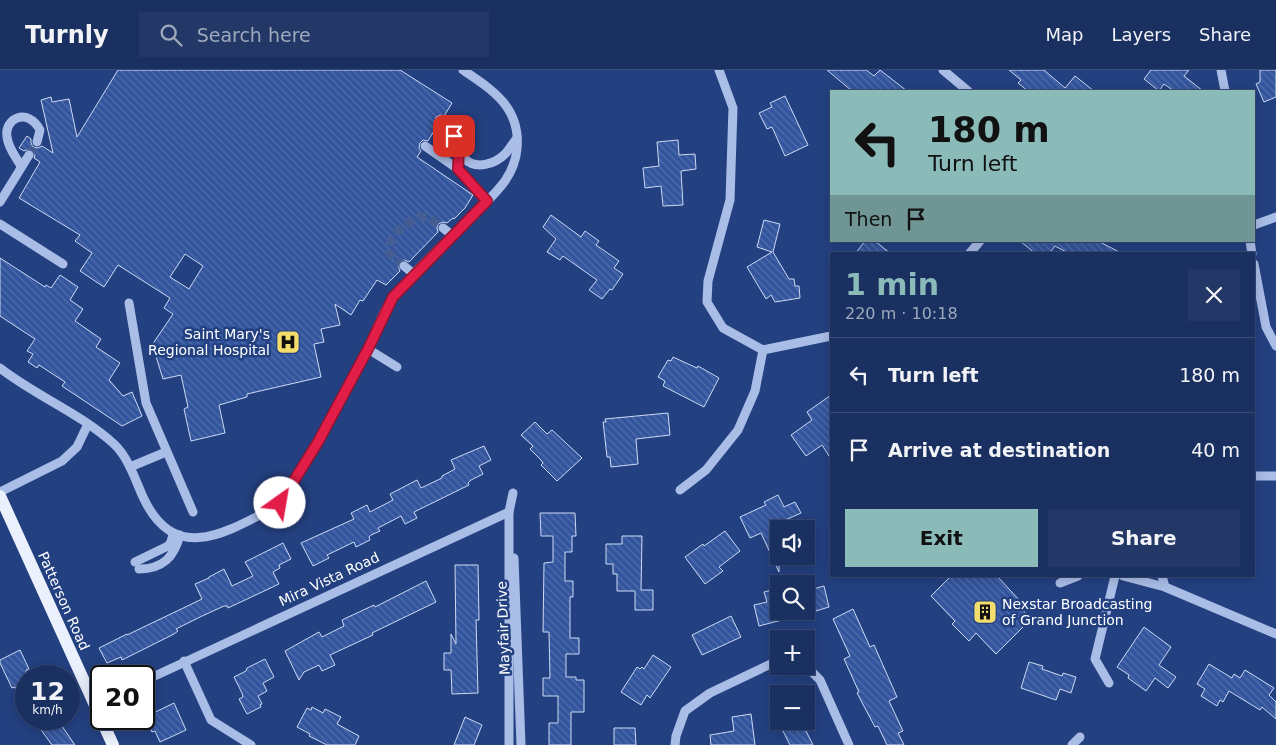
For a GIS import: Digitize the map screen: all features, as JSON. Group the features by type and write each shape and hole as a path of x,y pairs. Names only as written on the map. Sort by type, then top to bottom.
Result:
{"main road":[{"name":"Patterson Road","path":"0,494 90,686"},
{"name":"Patterson Road","path":"108,730 113,745"}],"street":[{"path":"0,368 88,424 116,445 130,467 154,517 177,535 203,538 217,535 266,512 280,503 318,442 368,349 393,297 487,201 511,170 515,158 517,138 512,117 502,99 463,70"},
{"path":"719,70 733,108 730,200 708,281 707,302 723,328 762,350 830,336"},
{"path":"942,70 967,90"},
{"path":"1221,70 1225,90"},
{"path":"22,166 8,144 7,128 12,121 26,116 32,118 40,130 37,142"},
{"path":"441,121 454,136 465,159 474,165 487,165 496,161 505,155 517,138"},
{"path":"425,146 458,169 487,201"},
{"path":"458,169 459,149"},
{"path":"1,197 29,155"},
{"path":"1255,224 1276,217"},
{"path":"0,224 63,264"},
{"path":"443,228 452,235"},
{"path":"404,266 414,274"},
{"path":"1255,269 1266,327 1276,346"},
{"path":"129,304 146,403 193,512"},
{"path":"368,349 397,367"},
{"path":"680,490 706,470 738,430 755,390 762,350"},
{"path":"0,494 62,461 77,446 88,424"},
{"path":"130,467 166,452"},
{"path":"1255,476 1276,476"},
{"path":"509,745 508,512 513,493"},
{"name":"Mira Vista Road","path":"155,676 508,512"},
{"name":"Mayfair Drive","path":"508,512 513,520 521,745"},
{"path":"137,566 168,546 177,535"},
{"path":"1060,584 1076,577"},
{"path":"1109,683 1095,658 1115,577"},
{"path":"1127,577 1165,587 1276,634"},
{"path":"1162,577 1165,587"},
{"path":"184,661 211,720 251,745"},
{"path":"675,745 676,736 685,711 710,693 770,664"},
{"path":"815,675 820,680 849,745"},
{"path":"1072,745 1080,737"}],"building":[{"path":"118,70 400,70 452,103 444,116 436,117 435,122 437,126 428,141 423,140 420,143 419,148 421,151 417,157 473,195 465,208 454,219 447,223 438,224 438,232 409,262 404,260 399,262 400,271 386,285 377,280 363,301 360,300 351,315 335,304 340,325 321,329 324,342 314,344 321,377 247,394 247,397 219,405 225,433 191,441 184,409 188,407 181,375 163,379 154,350 150,348 173,314 164,308 170,298 118,265 104,287 80,271 92,253 75,241 80,235 19,198 40,162 34,158 33,150 24,151 19,148 27,136 31,139 33,147 38,148 42,146 53,153 41,100 51,97 52,102 69,99 77,137","holes":["185,254 203,266 189,289 170,277"]},
{"path":"827,70 866,70 874,76 880,70 906,90 851,90"},
{"path":"1009,70 1044,70 1065,88 1075,76 1093,90 1027,90 1018,83 1021,80"},
{"path":"1151,70 1189,70 1184,76 1202,90 1173,90 1164,84 1158,90 1144,79"},
{"path":"1260,70 1276,70 1276,97 1264,102 1256,84 1260,82"},
{"path":"785,96 808,145 785,156 772,127 767,129 759,113 772,107 770,103"},
{"path":"678,140 679,155 695,154 696,169 681,171 683,205 663,206 661,186 645,188 643,168 659,166 657,142"},
{"path":"551,215 581,237 585,231 599,241 596,245 619,261 614,268 623,274 612,290 610,289 602,299 589,290 597,280 563,256 560,260 547,252 556,239 543,227"},
{"path":"764,220 780,224 773,252 789,279 794,279 795,286 799,286 800,298 775,302 771,295 766,299 747,267 772,252 757,247"},
{"path":"864,242 876,242 889,252 857,252"},
{"path":"1021,242 1100,242 1119,252 1066,252 1055,246 1050,252 1034,252"},
{"path":"0,258 45,287 46,285 51,288 60,275 78,287 70,300 83,309 75,321 101,339 96,347 120,363 109,380 123,396 132,392 142,416 122,426 62,386 65,382 39,365 37,368 28,362 33,354 27,351 35,339 0,316"},
{"path":"673,357 697,368 698,366 719,378 704,407 663,386 665,381 658,377 668,360 671,361"},
{"path":"830,396 830,457 822,445 806,456 791,435 812,420 807,412"},
{"path":"668,413 670,435 636,439 638,464 611,467 610,457 607,457 603,422 606,422 605,419"},
{"path":"535,422 547,434 552,430 582,458 557,481 541,465 543,463 541,460 530,449 533,446 521,435"},
{"path":"484,446 491,460 479,466 483,474 471,480 468,483 469,485 414,512 417,518 405,524 401,516 378,528 380,531 371,535 369,537 370,540 356,547 354,542 327,555 329,558 313,566 301,543 354,519 351,513 367,505 370,512 393,500 390,494 417,480 421,488 442,478 442,476 455,469 451,460"},
{"path":"778,495 784,507 795,502 801,513 785,520 770,520 770,552 761,533 750,538 740,517 766,505 764,502"},
{"path":"540,513 575,513 576,536 572,536 572,552 565,552 565,581 573,581 573,597 570,597 570,638 579,638 579,654 566,654 566,677 576,677 576,680 584,680 584,712 571,712 571,745 549,745 549,723 558,723 558,696 543,696 543,678 550,678 549,632 543,632 544,563 553,562 553,536 541,536"},
{"path":"725,531 740,551 719,567 723,571 705,584 685,557"},
{"path":"622,536 642,536 641,590 653,590 653,610 635,610 635,591 617,591 617,574 613,574 613,564 606,564 606,544 622,544"},
{"path":"283,543 291,559 279,565 280,568 273,572 279,584 228,608 224,606 200,617 176,629 178,631 174,634 122,660 121,657 107,663 99,648 202,599 195,584 224,569 232,586 253,576 245,562"},
{"path":"455,565 478,565 479,620 476,620 478,693 452,694 451,670 444,670 444,653 451,653 451,634 456,644"},
{"name":"Nexstar Broadcasting of Grand Junction","path":"950,577 998,577 1021,602 1018,605 1031,619 996,654 976,633 969,641 952,624 955,621 931,596"},
{"path":"426,581 436,602 330,655 335,665 322,671 319,665 304,672 299,680 285,651 319,632 322,637 344,626 342,620 374,605 375,607"},
{"path":"824,586 829,607 815,611 815,588"},
{"path":"770,590 770,620 782,620 759,626 754,605 767,602 764,592"},
{"path":"853,609 870,647 874,645 897,697 889,701 903,731 898,733 904,745 887,745 878,726 875,727 857,693 859,692 844,659 850,656 833,619"},
{"path":"731,616 741,637 702,655 692,635"},
{"path":"1144,627 1171,647 1159,665 1176,677 1168,688 1155,678 1146,691 1117,667"},
{"path":"20,650 27,665 15,665 15,687 12,688 0,660"},
{"path":"653,655 671,667 650,698 647,695 641,705 621,692 637,667 644,669"},
{"path":"265,659 274,677 263,683 267,691 258,696 262,704 260,705 261,707 247,714 239,699 243,697 234,677"},
{"path":"1029,662 1043,666 1042,669 1062,676 1063,673 1076,677 1071,693 1060,689 1056,700 1021,688"},
{"path":"1209,664 1232,678 1234,674 1240,678 1245,670 1274,688 1269,695 1276,702 1276,719 1262,707 1260,710 1229,691 1223,702 1220,700 1217,706 1201,696 1205,689 1197,684"},
{"path":"174,703 186,730 160,742 155,731 152,732 151,730 155,730 155,712"},
{"path":"312,707 323,713 325,709 341,717 337,724 359,736 355,745 327,745 309,736 310,734 297,727 307,708 311,710"},
{"path":"751,714 755,745 711,745 710,735 734,731 732,717"},
{"path":"465,717 482,725 474,745 454,745"},
{"path":"614,728 635,728 636,745 614,745"},
{"path":"41,730 65,730 75,745 52,745"},
{"path":"782,730 806,730 813,745 790,745"}],"tunnel":[{"path":"29,155 37,142"},
{"path":"404,266 391,255 389,248 390,242 399,230 411,221 422,217 431,219 443,228"}],"place":[{"name":"Saint Mary's Regional Hospital","path":"288,342"},
{"name":"Nexstar Broadcasting of Grand Junction","path":"985,612"}],"route":[{"path":"280,503 318,442 368,349 393,297 487,201 458,169 459,149 454,136"}]}
